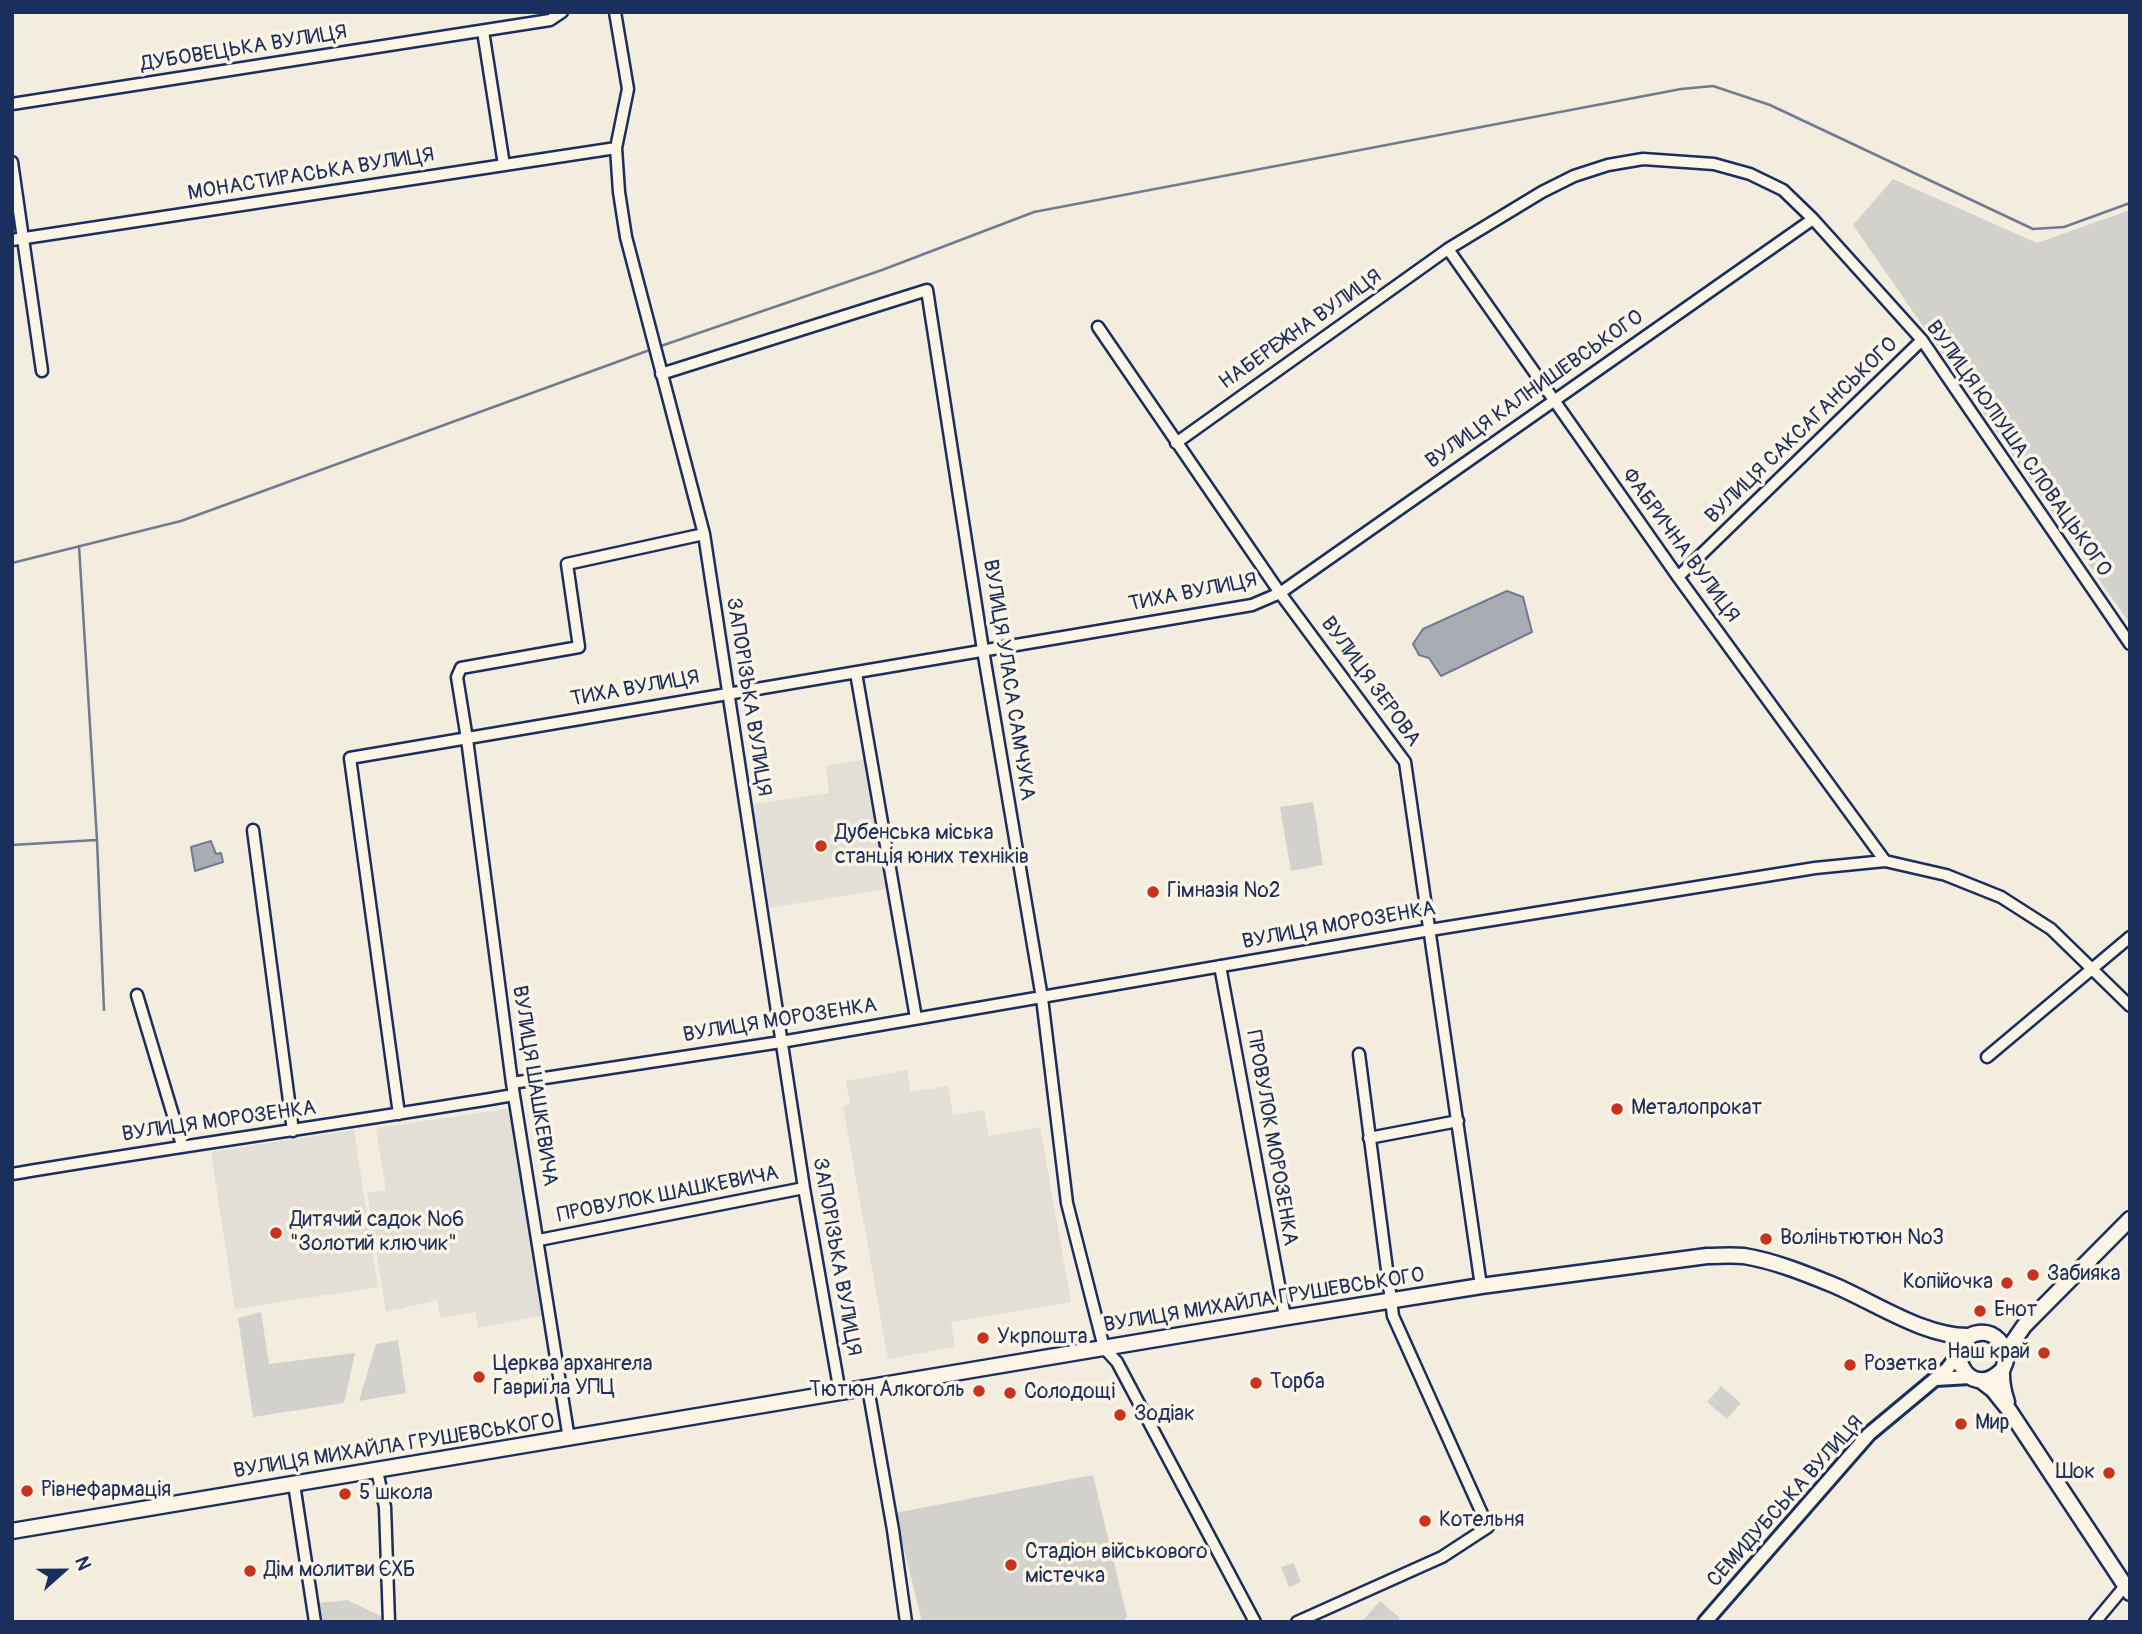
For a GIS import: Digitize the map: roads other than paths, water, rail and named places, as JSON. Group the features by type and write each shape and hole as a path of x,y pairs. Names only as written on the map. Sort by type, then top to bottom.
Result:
{"main road":[{"path":"1975,1378 1988,1379 2004,1364 2014,1339 2033,1316 2130,1219"},
{"name":"ВУЛИЦЯ МИХАЙЛА ГРУШЕВСЬКОГО","path":"12,1531 1285,1317 1481,1286 1707,1256 1742,1256 1769,1262 1831,1284 1933,1330 1948,1340 1959,1354"},
{"path":"2033,1316 2007,1330 1971,1336 1965,1341 1959,1354 1961,1366 1993,1390 2013,1416 2127,1590"},
{"name":"ВУЛИЦЯ МИХАЙЛА ГРУШЕВСЬКОГО","path":"1933,1330 1971,1336"},
{"path":"1989,1334 2001,1342 2003,1386 2013,1416"}],"street":[{"name":"ДУБОВЕЦЬКА ВУЛИЦЯ","path":"12,104 550,20 562,12"},
{"name":"ЗАПОРІЗЬКА ВУЛИЦЯ","path":"615,12 628,89 616,148 626,237 704,534 804,1188 840,1393"},
{"path":"483,31 505,165"},
{"name":"МОНАСТИРАСЬКА ВУЛИЦЯ","path":"18,239 616,148"},
{"name":"ВУЛИЦЯ ЮЛІУША СЛОВАЦЬКОГО","path":"1448,249 1542,192 1574,176 1608,165 1643,159 1714,164 1750,174 1783,190 1813,219 1922,340 2130,644"},
{"path":"12,162 18,239 41,371"},
{"name":"ВУЛИЦЯ КАЛНИШЕВСЬКОГО","path":"1280,593 1813,219"},
{"name":"ФАБРИЧНА ВУЛИЦЯ","path":"1448,249 1678,577 1885,861"},
{"name":"НАБЕРЕЖНА ВУЛИЦЯ","path":"1176,443 1448,249"},
{"name":"ВУЛИЦЯ УЛАСА САМЧУКА","path":"662,374 927,290 983,650 1042,998 1067,1203 1104,1348"},
{"name":"ВУЛИЦЯ ЗЕРОВА","path":"1098,327 1280,593 1405,762 1481,1286"},
{"name":"ВУЛИЦЯ САКСАГАНСЬКОГО","path":"1678,577 1922,340"},
{"name":"ВУЛИЦЯ ШАШКЕВИЧА","path":"569,1439 512,1083 457,677 461,668 579,647 567,564 704,534"},
{"name":"ТИХА ВУЛИЦЯ","path":"399,1114 350,758 1252,605 1280,593"},
{"path":"856,673 916,1018"},
{"path":"253,830 293,1131"},
{"name":"ВУЛИЦЯ МОРОЗЕНКА","path":"512,1083 781,1042 1430,930 1815,868 1885,861 1946,874 2001,897 2051,929 2130,1006"},
{"path":"1987,1057 2130,937"},
{"name":"ПРОВУЛОК МОРОЗЕНКА","path":"1220,966 1285,1317"},
{"path":"137,995 182,1145"},
{"path":"1297,1622 1442,1557 1488,1527 1393,1316 1359,1054"},
{"name":"ВУЛИЦЯ МОРОЗЕНКА","path":"12,1174 182,1145 293,1131 514,1095"},
{"path":"1369,1138 1458,1121"},
{"name":"ПРОВУЛОК ШАШКЕВИЧА","path":"539,1240 804,1188"},
{"path":"1104,1348 1117,1362 1255,1622"},
{"name":"СЕМИДУБСЬКА ВУЛИЦЯ","path":"1705,1622 1870,1434 1936,1379 1959,1354"},
{"path":"1936,1379 1975,1378"},
{"path":"868,1388 906,1622"},
{"path":"377,1471 385,1507 389,1622"},
{"path":"294,1484 315,1622"},
{"path":"2095,1622 2127,1590"}],"waterway":[{"path":"658,347 882,270 1034,212 1681,89 1713,86 1770,105 2033,229 2064,227 2130,203"},
{"path":"12,563 181,521 647,351"},
{"path":"79,546 97,840 104,1010"},
{"path":"12,845 96,840"}],"place":[{"name":"Дубенська міська станція юних техніків","path":"821,846"},
{"name":"Гімназія №2","path":"1153,892"},
{"name":"Металопрокат","path":"1617,1109"},
{"name":"Дитячий садок №6 \"Золотий ключик\"","path":"276,1233"},
{"name":"Воліньтютюн №3","path":"1766,1239"},
{"name":"Забияка","path":"2033,1275"},
{"name":"Копійочка","path":"2007,1283"},
{"name":"Енот","path":"1980,1311"},
{"name":"Укрпошта","path":"983,1338"},
{"name":"Наш край","path":"2044,1353"},
{"name":"Розетка","path":"1850,1365"},
{"name":"Церква архангела Гавриїла УПЦ","path":"479,1377"},
{"name":"Торба","path":"1256,1383"},
{"name":"Тютюн Алкоголь","path":"979,1391"},
{"name":"Солодощі","path":"1010,1393"},
{"name":"Зодіак","path":"1120,1415"},
{"name":"Мир","path":"1961,1424"},
{"name":"Шок","path":"2109,1473"},
{"name":"Рівнефармація","path":"27,1491"},
{"name":"5 школа","path":"345,1494"},
{"name":"Котельня","path":"1425,1521"},
{"name":"Стадіон військового містечка","path":"1011,1565"},
{"name":"Дім молитви ЄХБ","path":"250,1571"}]}
